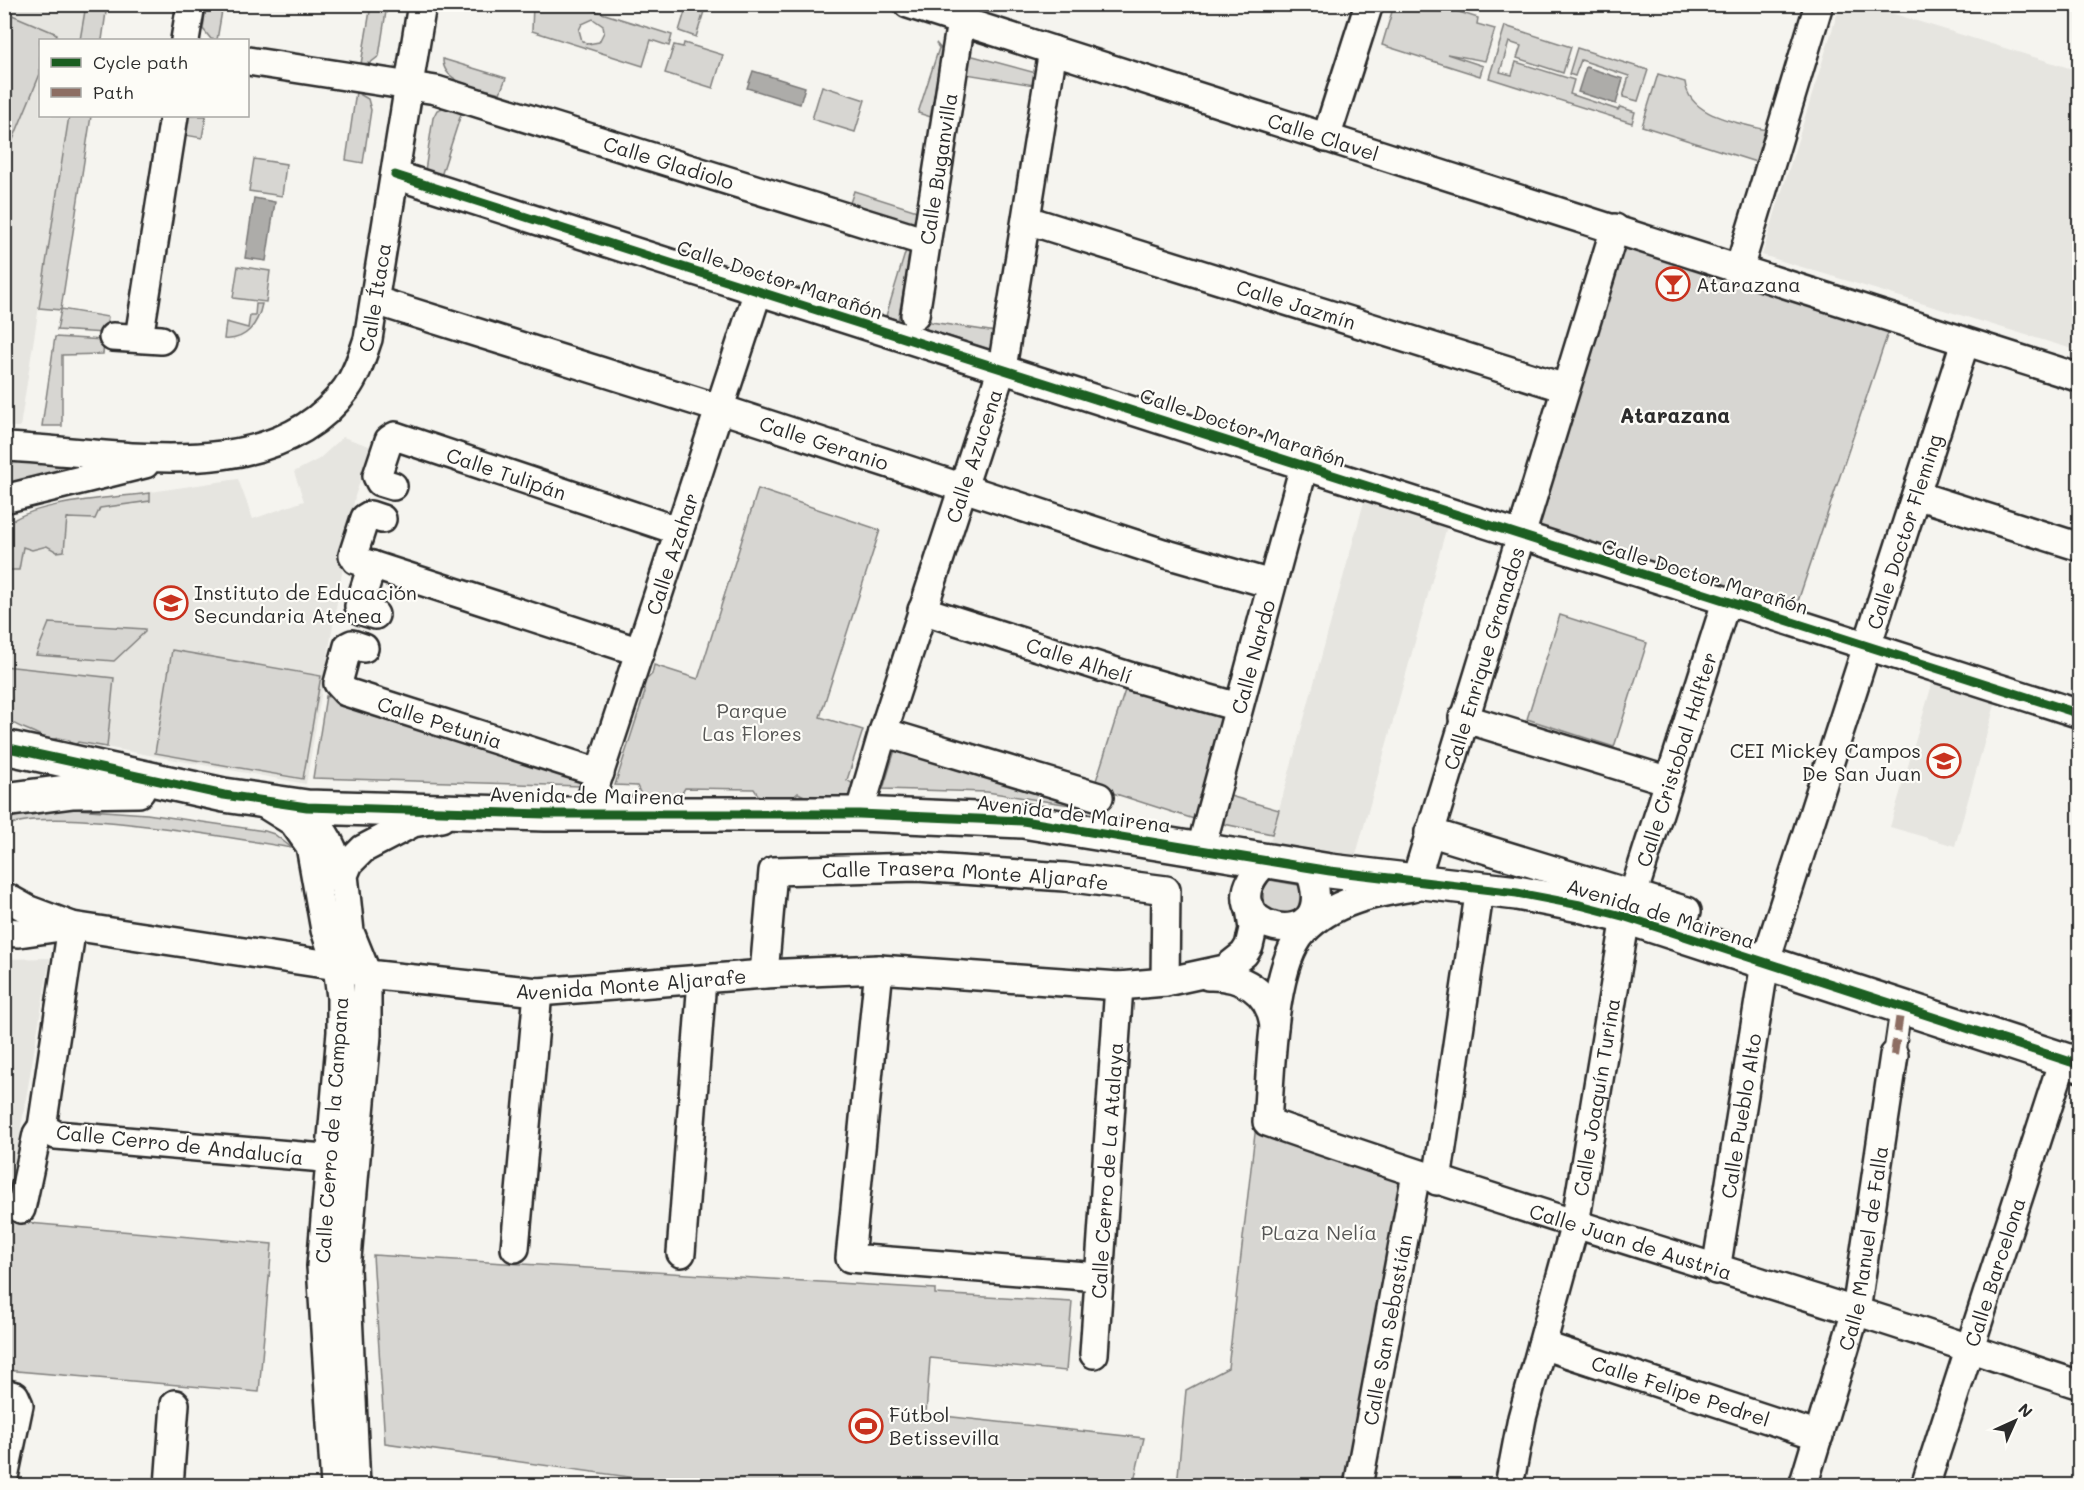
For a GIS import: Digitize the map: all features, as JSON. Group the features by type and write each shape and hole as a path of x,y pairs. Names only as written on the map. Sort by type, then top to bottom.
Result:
{"street":[{"path":"185,39 191,4"},
{"name":"Calle Ítaca","path":"4,499 170,458 248,451 288,437 322,416 347,387 356,372 368,339 376,301 422,4"},
{"name":"Calle Clavel","path":"908,4 2079,378"},
{"path":"1326,138 1369,4"},
{"path":"1739,269 1819,4"},
{"name":"Calle Buganvilla","path":"915,315 961,21"},
{"name":"Calle Azucena","path":"859,814 922,610 1002,368 1053,50"},
{"name":"Calle Gladiolo","path":"249,61 409,84 436,90 926,242"},
{"path":"138,338 174,117"},
{"name":"Calle Doctor Marañón","path":"395,175 2079,714"},
{"name":"Calle Jazmín","path":"1027,220 1565,388"},
{"name":"Calle Enrique Granados","path":"1430,884 1429,832 1615,228"},
{"name":"Calle Azahar","path":"586,814 758,291"},
{"name":"Calle Geranio","path":"376,301 718,408 1162,554 1271,584"},
{"name":"Calle Doctor Fleming","path":"1766,963 1866,645 1965,342"},
{"name":"Calle Tulipán","path":"393,486 380,482 377,476 389,440 395,436 678,531"},
{"name":"Calle Ítaca","path":"4,447 170,458"},
{"name":"Calle Nardo","path":"1201,848 1304,466"},
{"path":"1916,495 2079,547"},
{"path":"382,519 370,515 365,518 353,555 356,560 640,652"},
{"path":"372,565 359,606 362,611 375,615"},
{"name":"Calle Cristobal Halfter","path":"1629,906 1726,602"},
{"name":"Calle Alhelí","path":"922,610 1131,677 1238,707"},
{"name":"Calle Petunia","path":"364,648 352,644 348,646 338,678 338,683 346,692 600,773"},
{"path":"1463,718 1669,781"},
{"path":"883,732 1099,797"},
{"name":"Avenida de Mairena","path":"4,747 224,795 272,803 402,812 859,814 1023,821 1308,867 1430,884 1629,906 1766,963 2071,1062"},
{"name":"Avenida de Mairena","path":"4,800 73,791 181,791 224,795"},
{"name":"Calle Cerro de la Campana","path":"272,803 307,815 323,831 335,851 343,884 350,932 367,974 367,1035 321,1266 334,1485"},
{"name":"Calle Cerro de la Campana","path":"272,803 293,822 310,846 325,930 337,966 341,997 346,1269 356,1485"},
{"name":"Calle Cerro de la Campana","path":"343,884 346,868 355,855 403,827 423,820 486,812"},
{"path":"1429,832 1629,906 1687,911"},
{"path":"1243,975 1252,938 1247,890 1249,882 1268,860"},
{"name":"Calle Trasera Monte Aljarafe","path":"764,974 773,871 917,867 1065,877 1166,890 1165,982"},
{"path":"1250,908 1261,922 1285,929 1302,923 1313,910 1317,893 1308,867"},
{"path":"1195,977 1243,975 1277,962 1320,918 1362,897 1430,884"},
{"name":"Calle San Sebastián","path":"1358,1485 1426,1177 1480,888"},
{"name":"Avenida Monte Aljarafe","path":"4,896 29,910 72,926 337,966 367,974 538,992 764,974 879,969 1119,986 1195,977"},
{"name":"Calle Joaquín Turina","path":"1509,1485 1522,1418 1575,1224 1629,906"},
{"name":"Calle Juan de Austria","path":"1313,910 1296,942 1283,975 1267,1122 1426,1177 1716,1270 1856,1311 2079,1385"},
{"path":"21,1209 37,1134 42,1127 72,926"},
{"name":"Avenida Monte Aljarafe","path":"4,932 19,933 72,926"},
{"path":"1195,977 1214,973 1234,963 1244,954 1252,938"},
{"name":"Calle Pueblo Alto","path":"1716,1270 1766,963"},
{"path":"879,969 850,1258 1099,1278"},
{"path":"1243,975 1267,1003 1273,1018 1275,1036"},
{"path":"681,1253 702,980"},
{"name":"Calle Cerro de La Atalaya","path":"1094,1354 1119,986"},
{"path":"515,1248 538,992"},
{"name":"Calle Manuel de Falla","path":"1803,1485 1856,1311 1901,1007"},
{"name":"Calle Barcelona","path":"1925,1485 1968,1349 2071,1062"},
{"name":"Calle Cerro de Andalucía","path":"42,1127 56,1135 343,1160"},
{"name":"Calle Felipe Pedrel","path":"1542,1345 1819,1436"},
{"path":"4,1393 15,1396 19,1405 4,1476"},
{"path":"169,1485 175,1404"}],"shaded area":[{"path":"5,5 86,5 80,39 39,39 39,117 69,117 20,427 5,427"},
{"path":"1840,5 1865,5 2079,71 2079,351 1762,255"},
{"path":"1586,67 1623,79 1616,104 1578,92"},
{"path":"753,71 805,87 800,104 747,88"},
{"path":"254,198 275,202 266,261 245,258"},
{"name":"Instituto de Educación Secundaria Atenea","path":"343,437 372,447 355,496 306,784 35,734 22,730 5,718 4,526 16,517 43,508 238,479 253,519 304,501 294,472 319,459"},
{"path":"1364,502 1447,526 1351,873 1265,860"},
{"name":"CEI Mickey Campos De San Juan","path":"1933,681 1996,701 1955,846 1890,827"},
{"path":"50,958 5,1221 5,959"}],"green space":[{"path":"86,5 107,5 102,39 80,39"},
{"path":"206,5 223,5 217,39 211,39 203,29"},
{"path":"371,5 387,5 379,56 370,63 361,64"},
{"path":"533,5 576,5 672,35 669,46 651,40 643,66 532,31","holes":["593,19 603,26 604,32 599,42 588,44 582,41 579,30 582,24"]},
{"path":"687,5 706,5 696,37 679,31"},
{"path":"1394,5 1437,5 1478,18 1477,24 1495,29 1485,61 1447,54 1483,66 1480,76 1382,45"},
{"path":"5,12 57,34 55,39 39,39 39,76 5,159"},
{"path":"1505,26 1571,47 1563,73 1517,58 1521,46 1509,42 1500,72 1512,75 1516,62 1574,80 1570,94 1618,110 1620,107 1635,112 1632,123 1489,78"},
{"path":"684,43 723,55 713,88 665,73 674,45 683,47"},
{"path":"936,43 943,51 931,117 918,113 939,48"},
{"path":"1577,48 1648,70 1638,101 1623,97 1629,76 1581,60 1575,76 1569,74"},
{"path":"973,56 1036,73 1034,85 966,74 968,59"},
{"path":"443,59 506,78 500,93 464,84 449,74 444,67"},
{"path":"1658,74 1685,82 1688,94 1695,103 1716,116 1766,130 1756,162 1642,126"},
{"path":"822,86 865,100 855,132 812,119"},
{"path":"356,92 368,99 371,110 363,163 346,160"},
{"path":"445,107 462,111 441,176 425,171 433,118 437,110"},
{"path":"69,117 91,117 61,309 108,317 105,333 57,330 61,310 39,308"},
{"path":"188,117 206,117 202,138 185,135"},
{"path":"254,159 286,164 282,196 249,191"},
{"path":"854,191 917,211 916,222 913,224 850,203"},
{"path":"1615,228 1893,318 1791,622 1520,536"},
{"path":"906,250 911,251 898,320 886,316"},
{"path":"238,266 270,271 266,302 233,298"},
{"path":"256,304 262,304 250,330 239,337 224,339 226,322 248,328 250,315 255,315"},
{"path":"928,318 931,322 996,332 995,345 990,349 926,329"},
{"path":"55,337 104,340 103,354 62,355 62,426 42,426"},
{"path":"4,454 115,461 6,492 8,473"},
{"name":"Parque Las Flores","path":"758,489 880,530 820,717 863,730 847,780 856,786 845,803 811,799 798,793 787,803 768,796 760,798 754,789 685,788 679,798 670,801 661,794 656,796 654,801 645,803 637,786 615,785 645,692 642,684 652,674 654,665 698,679"},
{"path":"150,493 150,501 100,508 95,519 67,518 64,551 57,552 47,546 32,550 23,547 19,570 5,570 5,526 17,518 34,511 74,502"},
{"path":"1560,615 1647,643 1614,747 1527,719"},
{"path":"49,623 145,629 145,632 114,661 36,655"},
{"path":"172,650 321,676 303,779 155,753"},
{"path":"4,666 114,678 107,747 78,742 74,747 69,740 58,738 48,741 5,718"},
{"path":"1126,687 1223,717 1197,820 1094,787"},
{"path":"326,696 584,780 581,786 313,778"},
{"path":"898,748 1096,809 987,792 883,789 895,750"},
{"path":"1230,796 1279,810 1272,834 1224,824 1223,820"},
{"path":"60,808 147,814 265,831 274,834 292,848 188,831 99,821 59,819 26,821 5,827 15,816 22,813"},
{"path":"1270,880 1298,885 1302,889 1298,908 1282,915 1270,911 1266,906 1263,891 1265,882"},
{"name":"PLaza Nelía","path":"1256,1125 1405,1179 1347,1485 1177,1486 1186,1390 1228,1368"},
{"path":"5,1221 272,1244 259,1392 5,1370"},
{"path":"373,1255 935,1289 935,1294 1072,1302 1066,1371 930,1358 926,1414 1144,1438 1133,1485 694,1486 385,1443"}],"marked path":[{"path":"1894,1055 1901,1007"}],"cycle path":[{"path":"395,175 2080,714"},
{"path":"4,747 224,795 307,807 545,814 859,814 1023,821 1330,871 1517,893 1580,905 1626,917 2080,1065"}],"place":[{"name":"Atarazana","path":"1673,284"},
{"name":"Instituto de Educación Secundaria Atenea","path":"171,603"},
{"name":"CEI Mickey Campos De San Juan","path":"1944,761"},
{"name":"Fútbol Betissevilla","path":"866,1426"}],"district":[{"name":"Atarazana","path":"1675,414"}]}
